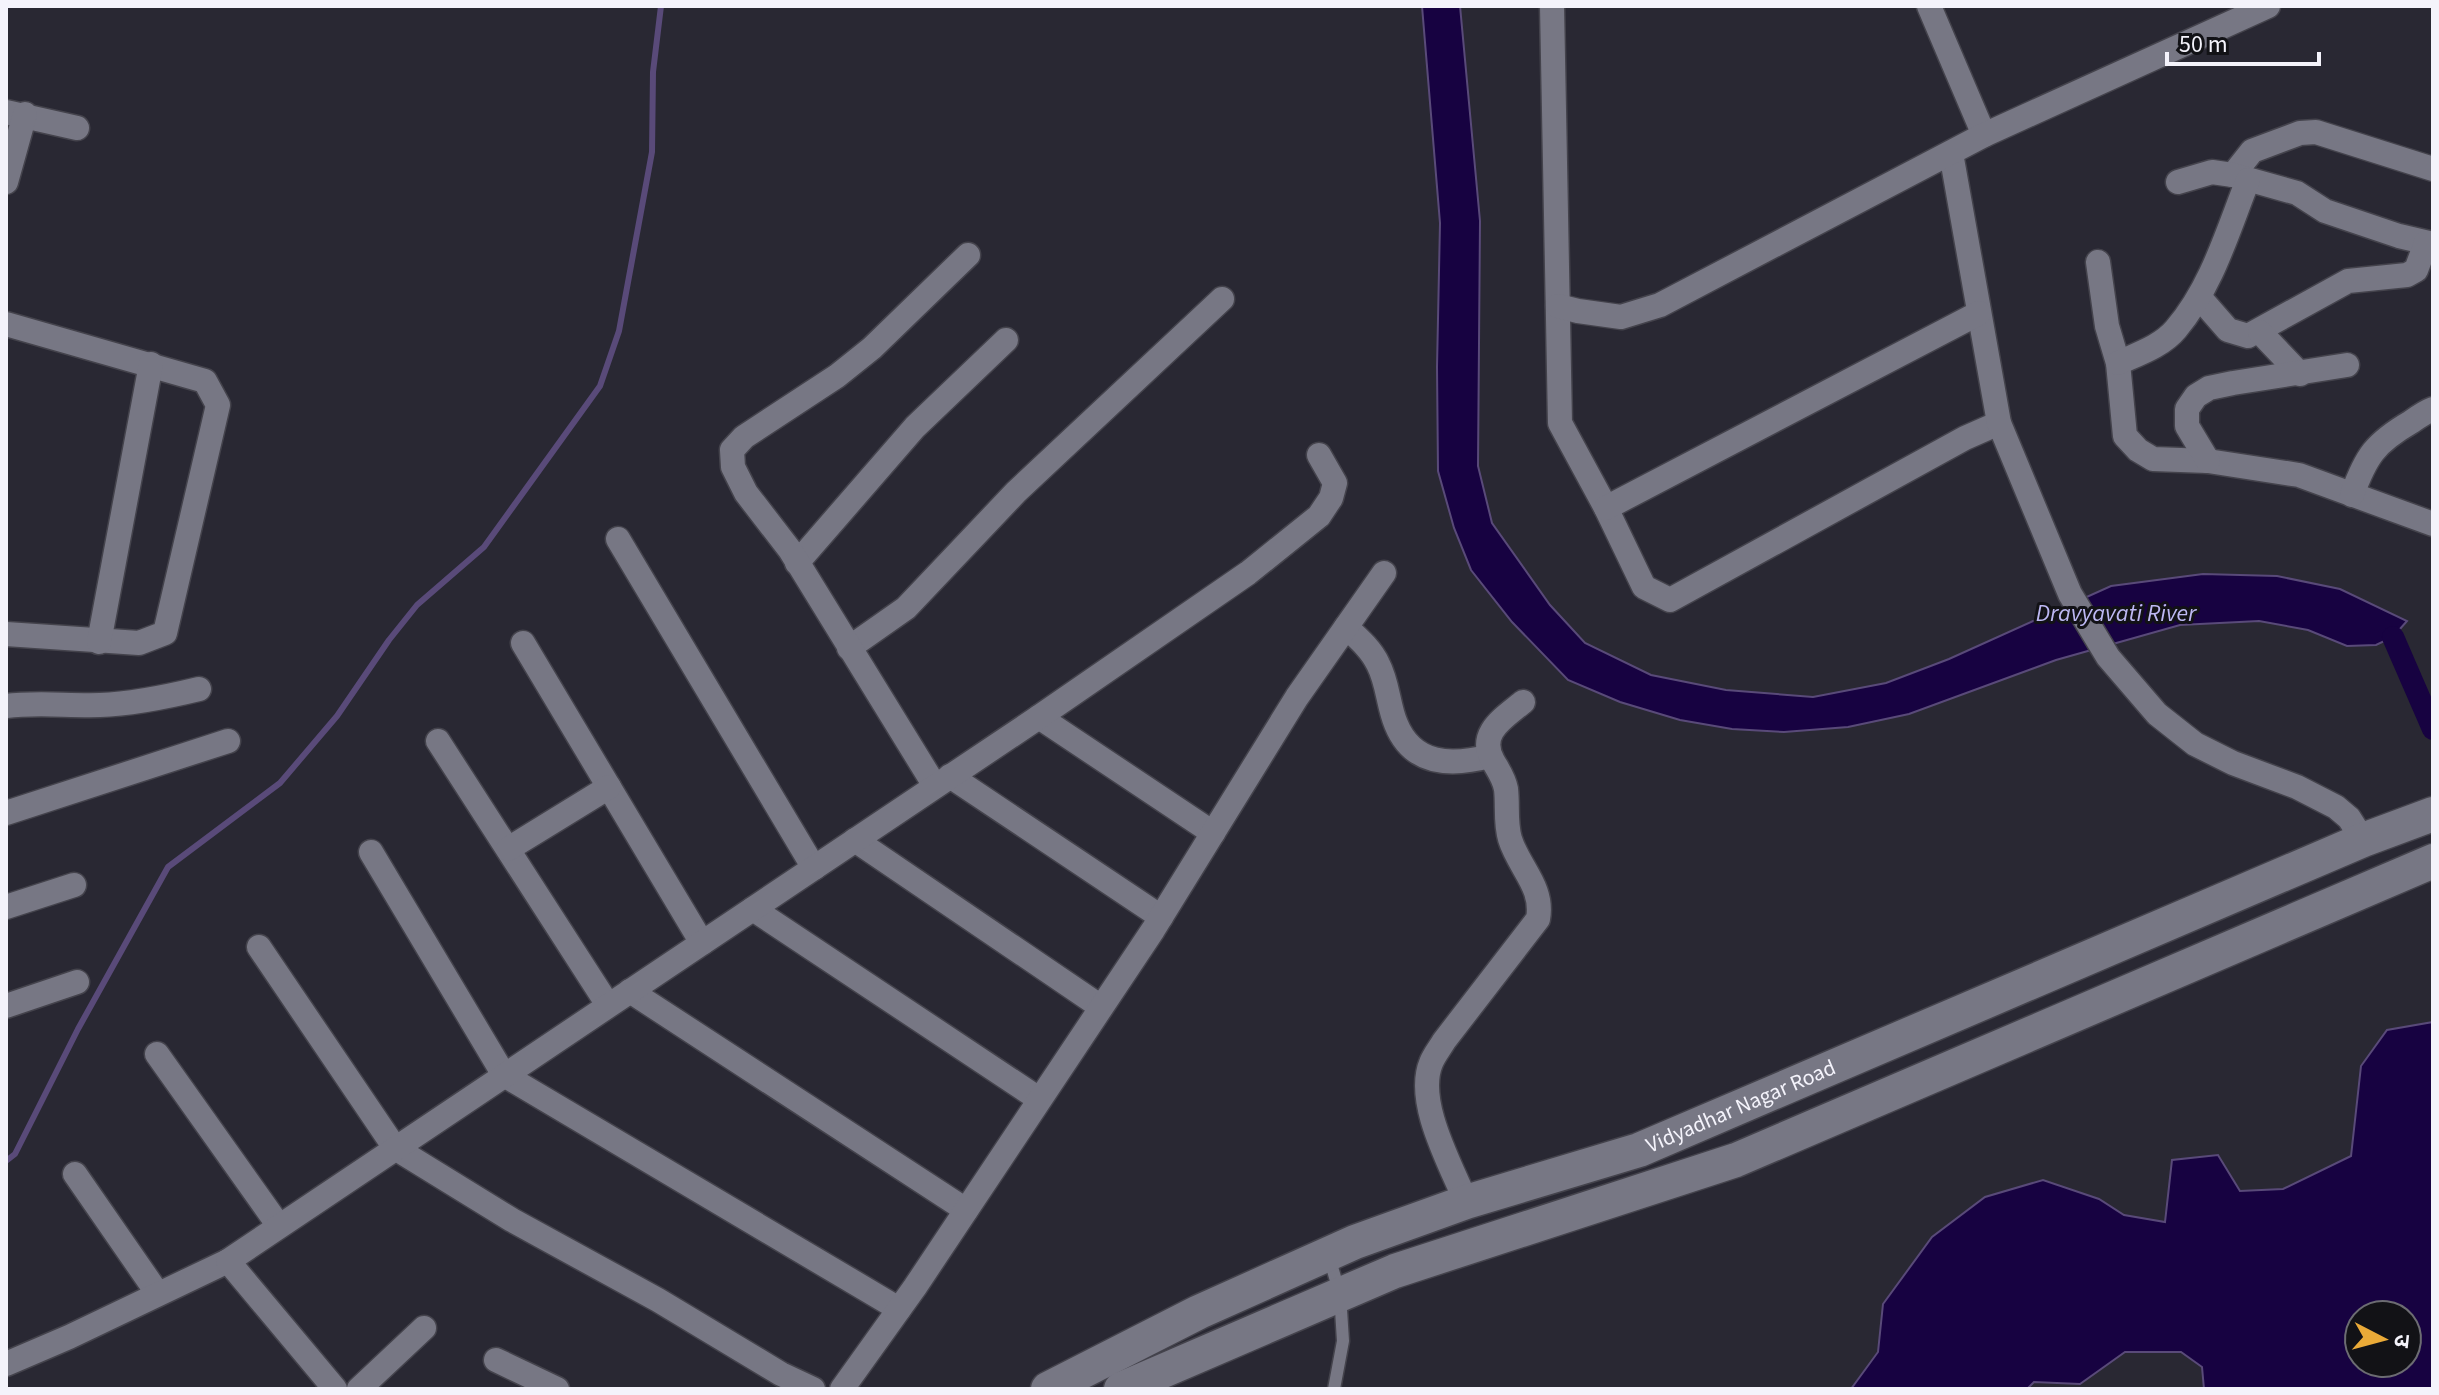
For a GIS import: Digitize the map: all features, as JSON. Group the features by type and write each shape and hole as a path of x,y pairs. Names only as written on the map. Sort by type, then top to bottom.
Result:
{"main road":[{"name":"Vidyadhar Nagar Road","path":"1048,1389 1199,1312 1328,1254 1466,1202 1639,1150 2363,840 2432,814"},
{"path":"1121,1389 1395,1271 1736,1160 2433,861"}],"street":[{"path":"1552,6 1560,423 1644,587 1670,600 1965,438 1999,423"},
{"path":"1929,6 1984,135"},
{"path":"1558,306 1621,317 1660,305 1984,135 2268,6"},
{"path":"6,182 16,113 77,128"},
{"path":"2118,363 2151,348 2175,330 2200,298 2252,151 2300,133 2316,132 2433,169"},
{"path":"1951,153 1999,423 2070,594 2108,657 2157,714 2195,744 2336,807 2349,818 2363,840"},
{"path":"2178,182 2212,172 2241,177 2297,193 2325,211 2430,243 2416,270 2407,275 2348,281 2248,336 2228,330 2200,298"},
{"path":"968,255 849,367 755,430 732,450 733,467 746,493 797,563 849,648 943,781 1161,917"},
{"path":"2098,262 2107,326 2118,363 2125,436 2138,450 2153,459 2208,461 2299,475 2433,524"},
{"path":"849,648 906,608 1016,492 1222,299"},
{"path":"1606,508 1979,313"},
{"path":"6,324 205,381 218,405 165,633 139,643 6,634"},
{"path":"2260,332 2300,374"},
{"path":"797,563 915,427 1006,340"},
{"path":"99,642 151,364"},
{"path":"2208,461 2187,426 2187,409 2196,396 2209,388 2233,383 2347,365"},
{"path":"2352,495 2367,456 2378,444 2392,432 2433,409"},
{"path":"6,1364 228,1261 1039,717 1248,573 1319,516 1331,498 1335,483 1319,455"},
{"path":"618,539 814,868"},
{"path":"842,1389 966,1210 1161,917 1297,697 1384,573"},
{"path":"1346,627 1368,648 1379,665 1396,724 1410,746 1437,762 1468,762 1490,756"},
{"path":"523,643 702,943"},
{"path":"6,706 33,703 103,705 148,700 199,689"},
{"path":"1466,1202 1435,1128 1427,1083 1431,1062 1444,1041 1538,919 1540,906 1537,892 1511,843 1507,827 1506,790 1490,756 1487,739 1492,727 1523,702"},
{"path":"1039,717 1213,833"},
{"path":"6,813 228,741"},
{"path":"438,741 608,1005"},
{"path":"508,849 609,787"},
{"path":"855,840 1101,1007"},
{"path":"371,852 504,1075 899,1309"},
{"path":"6,907 74,885"},
{"path":"753,909 1039,1099"},
{"path":"259,947 395,1148 512,1220 658,1300 781,1374 813,1389"},
{"path":"6,1006 77,982"},
{"path":"630,991 966,1210"},
{"path":"157,1054 279,1226"},
{"path":"75,1174 158,1294"},
{"path":"228,1261 335,1389"},
{"path":"359,1389 424,1328"},
{"path":"496,1360 557,1389"}],"lane":[{"path":"1328,1254 1340,1294 1343,1341 1334,1389"}],"water":[{"name":"Dravyavati River","path":"1422,6 1460,6 1480,221 1478,466 1492,523 1550,605 1585,643 1651,675 1726,690 1813,697 1886,683 1949,659 2111,586 2203,574 2277,576 2340,589 2407,621 2393,637 2376,645 2347,646 2308,630 2259,621 2180,625 2056,660 1909,714 1848,727 1784,732 1732,729 1680,720 1620,702 1568,680 1512,622 1471,570 1454,528 1438,471 1440,223"},
{"path":"2433,1022 2433,1389 2204,1389 2202,1367 2181,1352 2125,1352 2080,1384 2034,1382 2027,1389 1851,1389 1878,1352 1883,1304 1932,1237 1985,1197 2043,1180 2099,1199 2124,1215 2165,1222 2172,1160 2218,1155 2240,1191 2283,1189 2351,1156 2361,1066 2387,1030"}],"waterway":[{"path":"6,1161 15,1154 78,1029 168,867 280,783 337,716 417,605 484,547 600,386 619,331 652,152 653,72 661,6"},
{"path":"2393,637 2433,729"}]}
